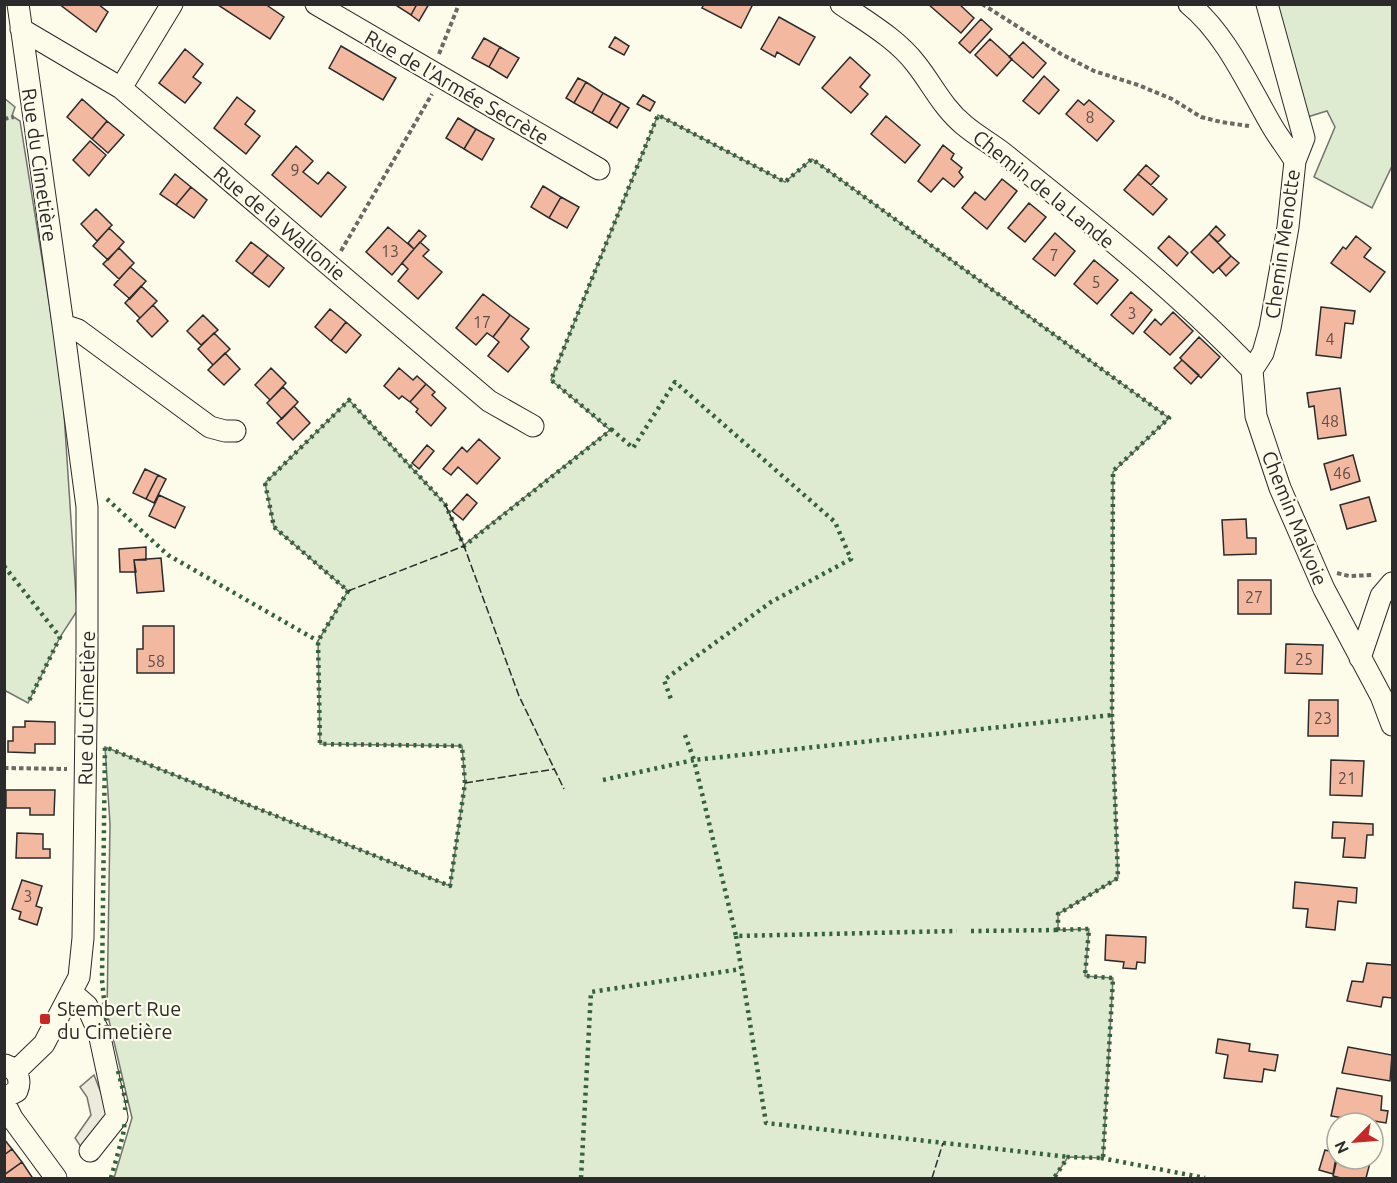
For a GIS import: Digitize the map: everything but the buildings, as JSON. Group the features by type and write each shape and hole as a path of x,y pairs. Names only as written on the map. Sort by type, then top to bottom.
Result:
{"street":[{"name":"Rue du Cimetière","path":"10,1068 44,1044 79,977 83,938 86,770 87,507 18,4"},
{"path":"121,88 172,4"},
{"name":"Rue de l'Armée Secrète","path":"316,4 599,169"},
{"name":"Chemin de la Lande","path":"841,4 881,32 915,63 939,98 962,124 1005,154 1089,222 1219,336 1252,370"},
{"name":"Chemin Menotte","path":"1189,4 1232,55 1272,126 1295,160 1288,227 1270,328 1263,353 1252,370"},
{"path":"1267,4 1304,138 1295,160"},
{"name":"Rue de la Wallonie","path":"21,29 121,88 489,401 533,426"},
{"path":"63,326 78,330 210,428 235,431"},
{"name":"Chemin Malvoie","path":"1252,370 1256,416 1280,488 1314,566 1381,696 1392,725"},
{"path":"1360,658 1388,579"},
{"path":"70,992 87,1006 99,1033 117,1117 90,1151"},
{"path":"10,1068 18,1076 19,1086 13,1095 4,1100 12,1118 56,1179"}],"path":[{"path":"331,267 437,75 459,4"},
{"path":"982,4 1061,54 1094,71 1172,99 1201,117 1221,122 1272,126"},
{"path":"1314,566 1349,576 1388,579"},
{"path":"4,768 86,770"}],"green space":[{"path":"1272,5 1392,5 1392,166 1372,208 1314,177 1335,127 1327,111 1304,118"},
{"path":"4,98 15,107 12,116 20,121 62,383 77,611 60,637 28,703 4,690"},
{"path":"658,115 785,182 812,159 1169,418 1113,472 1112,716 1118,878 1058,914 1058,930 1089,929 1085,976 1113,978 1103,1158 1068,1157 1054,1178 114,1178 132,1118 107,1012 110,824 105,747 450,886 465,783 462,746 320,744 318,641 348,591 274,527 265,483 349,400 445,504 464,545 610,430 551,380"}],"shaded area":[{"path":"94,1075 107,1108 102,1133 81,1147 75,1138 91,1115 87,1097 80,1087"}],"hedge":[{"path":"107,1028 102,980 105,747 450,886 465,783 462,746 320,744 318,641 348,591 274,527 265,483 349,400 445,504 464,546 611,430 551,380 658,115 785,182 812,159 1169,418 1113,471 1112,716 1118,878 1058,914 1058,930 1089,929 1085,976 1113,978 1103,1158 1068,1157 1054,1178"},
{"path":"611,429 633,448 675,382 835,522 851,559 771,602 664,680 672,702"},
{"path":"107,499 168,555 318,641"},
{"path":"4,566 60,637 28,703"},
{"path":"685,735 694,760 1112,715"},
{"path":"603,780 694,760 736,936 957,931"},
{"path":"971,931 1059,930"},
{"path":"736,936 766,1123 1069,1157"},
{"path":"581,1178 591,992 741,969"},
{"path":"118,1071 126,1102 125,1110"},
{"path":"111,1178 125,1121"},
{"path":"1101,1158 1205,1178"}],"fence":[{"path":"445,504 464,546 519,696 564,789"},
{"path":"348,591 464,546"},
{"path":"465,783 555,769"},
{"path":"932,1178 943,1143"}],"place":[{"name":"Stembert Rue du Cimetière","path":"45,1019"}]}
